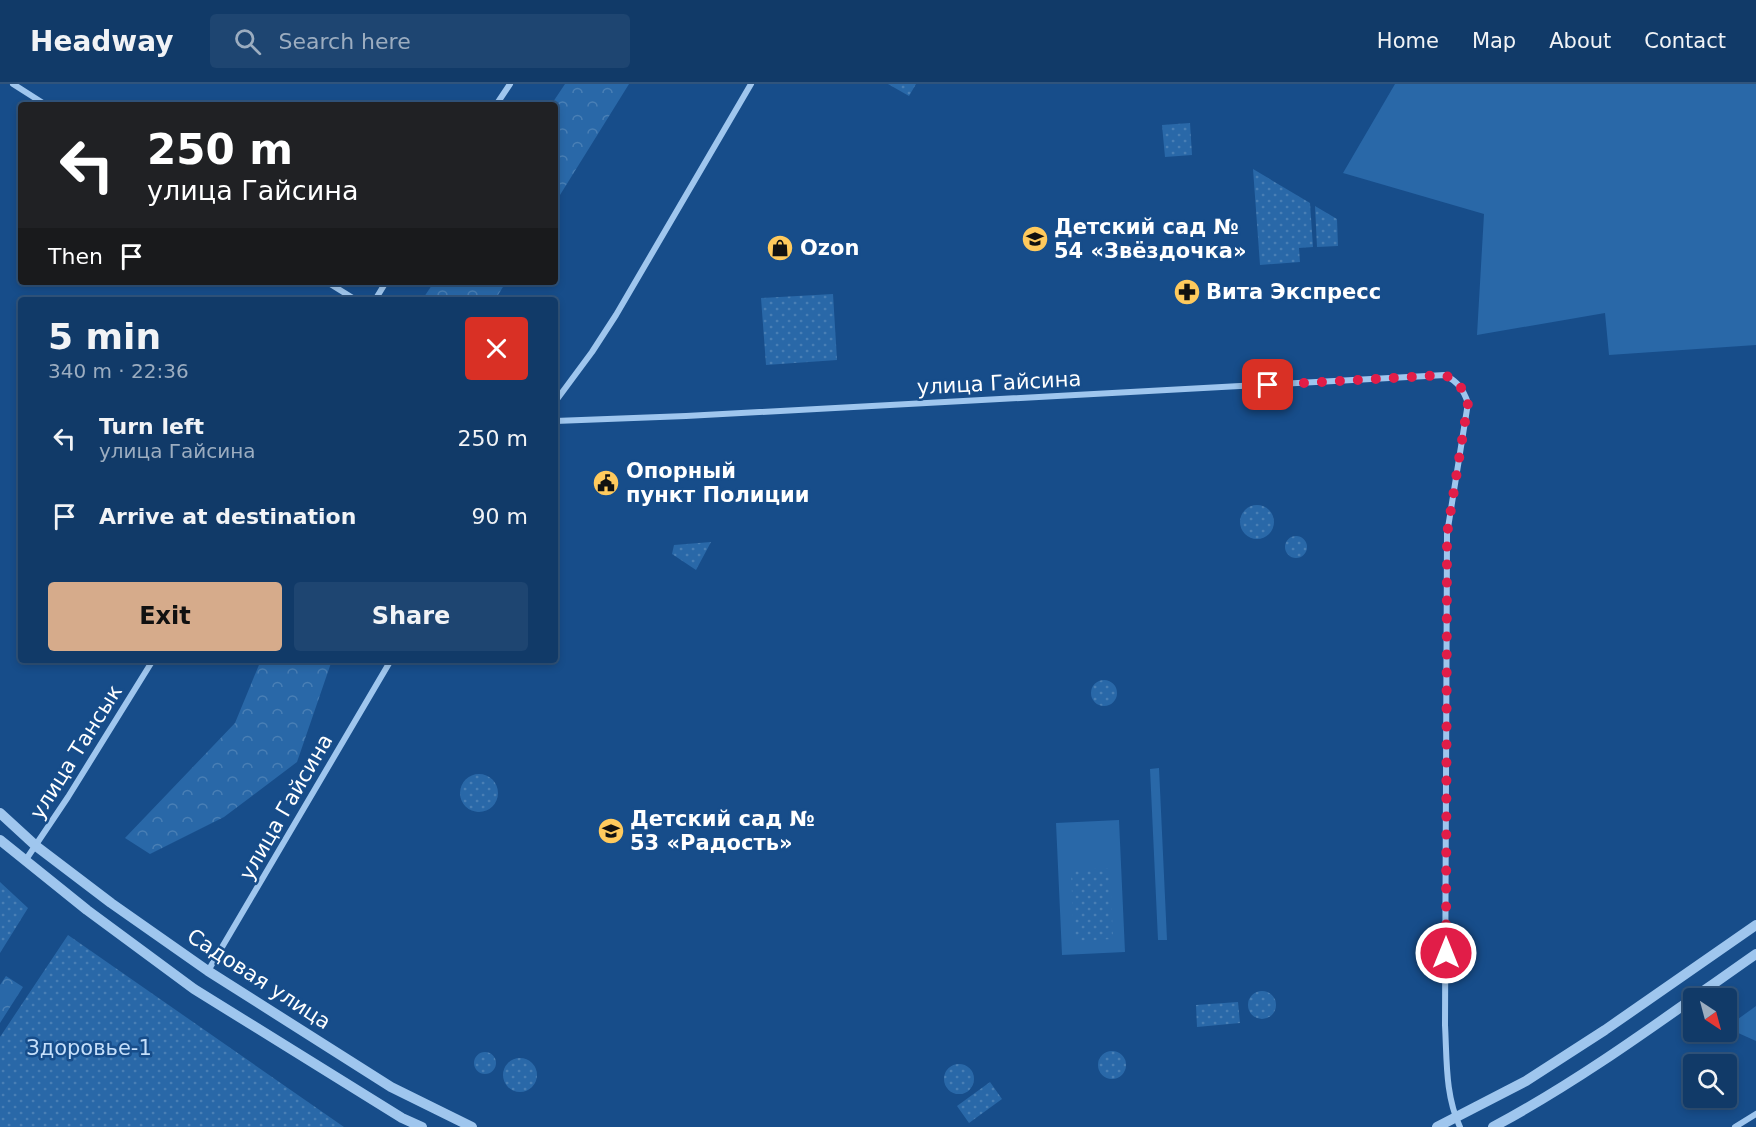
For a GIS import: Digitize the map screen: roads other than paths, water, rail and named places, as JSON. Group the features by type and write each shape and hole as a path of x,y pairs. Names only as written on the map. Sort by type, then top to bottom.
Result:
{"street":[{"path":"13,84 41,102"},
{"path":"498,102 510,84"},
{"path":"558,398 621,309 751,84"},
{"path":"332,285 351,297"},
{"name":"улица Гайсина","path":"558,421 710,415 1445,375 1455,380 1468,403 1447,534 1445,1025 1450,1098 1458,1123"},
{"name":"улица Тансык","path":"26,861 151,663"},
{"name":"улица Гайсина","path":"208,971 389,663"},
{"name":"Садовая улица","path":"0,813 36,846 111,903 208,971 391,1087 472,1127"},
{"name":"Садовая улица","path":"0,840 95,916 194,989 402,1118 422,1127"},
{"path":"1437,1127 1458,1123 1513,1089 1756,925"},
{"path":"1493,1127 1561,1088 1756,954"},
{"path":"1735,1127 1756,1114"}],"place":[{"name":"Детский сад № 54 «Звёздочка»","path":"1035,239"},
{"name":"Ozon","path":"780,248"},
{"name":"Вита Экспресс","path":"1187,292"},
{"name":"Опорный пункт Полиции","path":"606,483"},
{"name":"Детский сад № 53 «Радость»","path":"611,831"}],"park label":[{"name":"Здоровье-1","path":"89,1048"}]}
